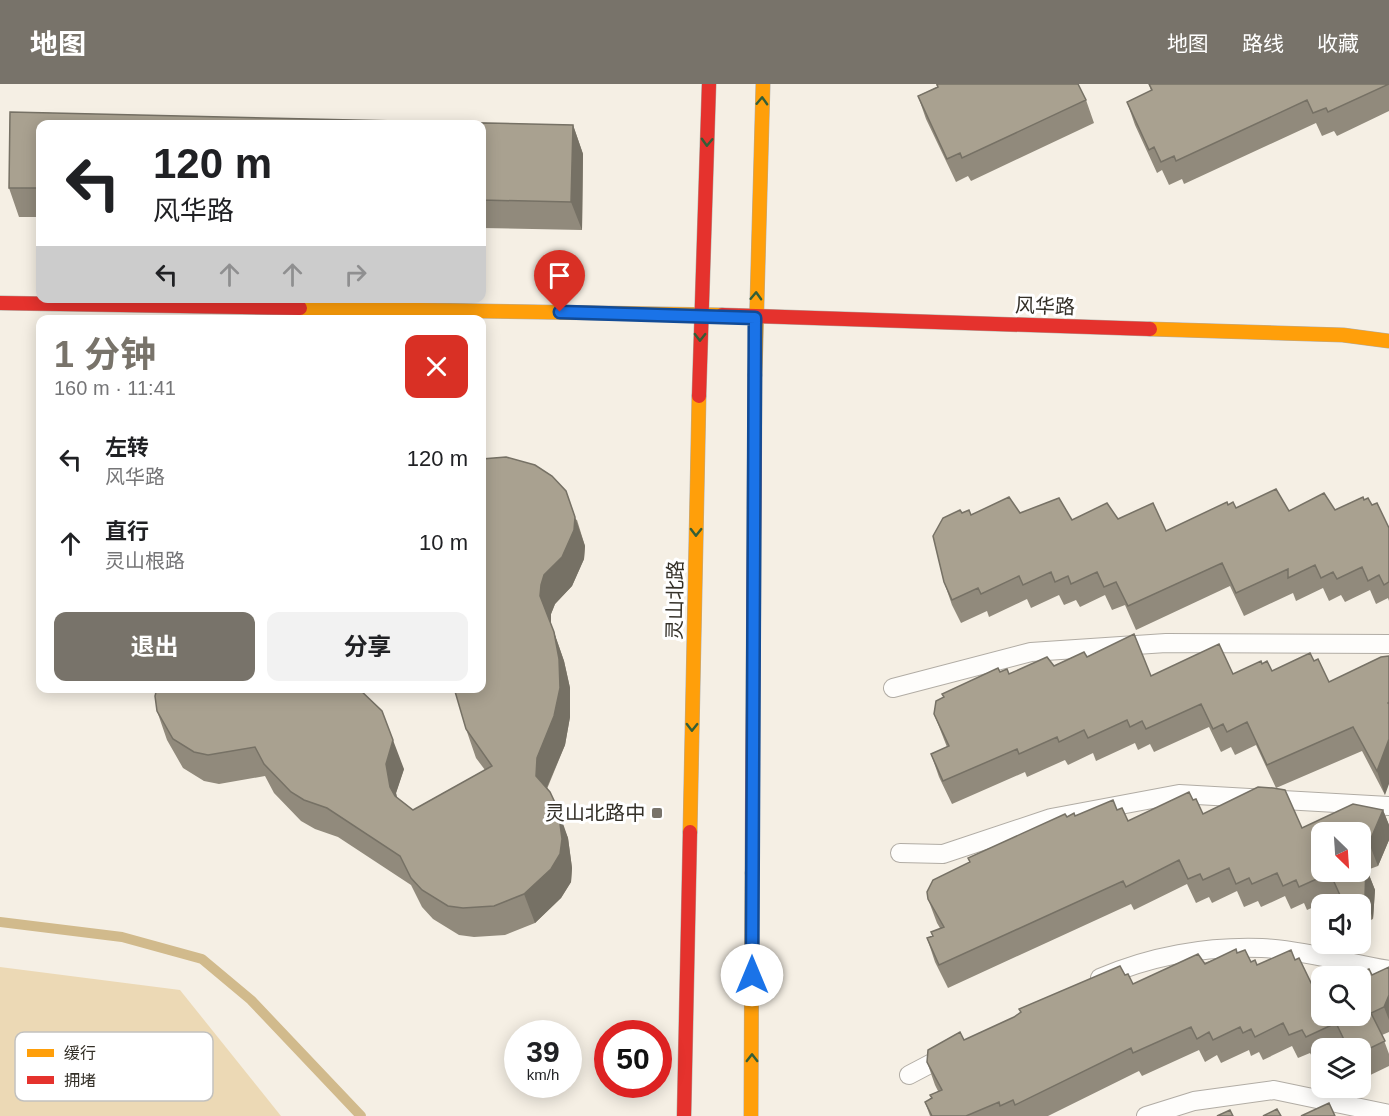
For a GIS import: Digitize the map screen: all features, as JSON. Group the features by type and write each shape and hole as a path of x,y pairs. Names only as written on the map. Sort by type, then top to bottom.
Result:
{"main road":[{"name":"灵山北路","path":"684,1116 700,314 709,84"},
{"path":"751,1116 755,318 762,84"},
{"name":"风华路","path":"0,303 700,314 755,318 1331,334 1389,341"}],"lane":[{"path":"893,688 1031,652 1166,643 1389,644"},
{"path":"900,853 943,854 1051,818 1179,794 1389,806"},
{"path":"1081,986 1135,963 1203,950 1263,948 1389,970"},
{"path":"909,1076 969,1043"},
{"path":"1146,1116 1194,1101 1274,1090 1389,1114"}],"shaded area":[{"path":"0,967 180,990 281,1116 0,1116"}],"building":[{"path":"937,84 1078,84 1086,100 962,158 960,153 947,159 918,96 938,87"},
{"path":"1149,84 1389,84 1328,112 1326,108 1313,113 1307,100 1176,161 1174,156 1161,162 1154,147 1149,150 1127,102 1152,90"},
{"path":"10,112 356,120 36,120 36,188 9,188"},
{"path":"486,123 573,125 571,202 486,200"},
{"path":"506,457 535,465 552,476 566,491 575,517 574,530 562,557 544,575 540,596 554,632 559,659 560,688 554,716 537,758 536,776 550,792 558,809 562,839 560,854 551,869 524,894 494,906 463,908 448,906 422,890 411,878 400,856 327,808 304,800 291,792 264,764 255,747 208,755 194,752 173,739 157,711 155,696 156,693 363,693 382,711 393,740 386,764 390,787 395,796 413,810 492,766 466,729 455,693 486,693 486,459"},
{"path":"1276,489 1289,511 1324,493 1335,510 1363,497 1364,500 1368,498 1372,505 1377,503 1389,528 1389,582 1384,585 1379,575 1368,581 1362,567 1337,579 1333,572 1321,578 1315,565 1288,578 1288,569 1236,593 1222,563 1128,606 1116,582 1104,587 1097,572 1071,584 1068,576 1055,582 1051,572 1023,585 1019,576 981,594 978,588 952,600 944,582 933,536 943,518 960,510 962,513 969,510 971,515 1009,497 1020,513 1059,498 1072,520 1107,503 1118,519 1153,503 1166,531 1227,502 1228,505 1233,502 1236,508"},
{"path":"1134,634 1151,676 1219,644 1233,674 1261,661 1262,664 1267,661 1272,671 1310,653 1314,661 1318,659 1329,682 1381,657 1389,656 1389,739 1377,771 1353,727 1267,765 1247,722 1227,732 1223,724 1213,729 1201,704 1146,729 1142,721 1130,727 1127,720 1088,738 1084,730 1059,742 1057,737 1019,754 1017,749 943,781 931,754 949,746 934,714 936,701 944,697 942,694 998,668 1000,672 1007,669 1009,674 1047,657 1054,666 1084,652 1087,657"},
{"path":"1258,787 1285,790 1302,828 1311,824 1311,882 1299,887 1296,880 1283,886 1277,873 1252,884 1249,878 1236,884 1229,868 1203,880 1200,874 1188,879 1179,860 1126,887 1123,881 939,965 927,938 933,936 931,932 944,927 928,899 927,892 933,880 970,862 968,858 1065,814 1067,817 1074,813 1075,816 1113,800 1117,810 1122,808 1128,821 1189,792 1193,800 1196,799 1203,814"},
{"path":"1353,804 1383,810 1371,838 1371,822 1315,822"},
{"path":"1334,882 1365,882 1365,894 1339,894"},
{"path":"1236,949 1237,953 1245,950 1251,962 1255,960 1257,965 1291,950 1295,960 1299,958 1311,983 1311,1026 1330,1026 1306,1037 1302,1030 1289,1035 1283,1023 1255,1037 1251,1029 1243,1033 1240,1027 1213,1040 1209,1032 1197,1039 1191,1027 1133,1053 1131,1048 1015,1105 1013,1100 1000,1106 999,1102 966,1116 932,1116 925,1102 932,1098 930,1095 942,1090 927,1062 928,1050 960,1032 964,1040 1014,1017 1021,1012 1019,1009 1120,966 1125,975 1128,974 1133,984 1198,954 1205,964"},
{"path":"1389,967 1389,995 1384,1007 1371,1013 1371,973 1372,975"},
{"path":"1371,1013 1385,1041 1371,1048 1371,1038 1343,1038 1337,1026 1371,1026"},
{"path":"1329,1103 1335,1116 1301,1116"},
{"path":"1277,1109 1281,1116 1263,1116"},
{"path":"1230,1110 1233,1116 1217,1116"}],"waterway":[{"path":"0,922 122,937 202,959 251,1000 361,1116"}],"traffic: slow":[{"path":"755,375 763,84"},
{"path":"300,308 722,315"},
{"path":"1150,329 1343,335 1389,341"},
{"path":"690,832 699,396"},
{"path":"751,1116 752,873"}],"traffic: jam":[{"path":"699,396 709,84"},
{"path":"0,303 300,308"},
{"path":"722,315 1150,329"},
{"path":"752,873 755,375"},
{"path":"684,1116 690,832"}],"place":[{"name":"灵山北路中","path":"657,813"}],"route":[{"path":"560,312 700,314 755,318 752,975"}]}
